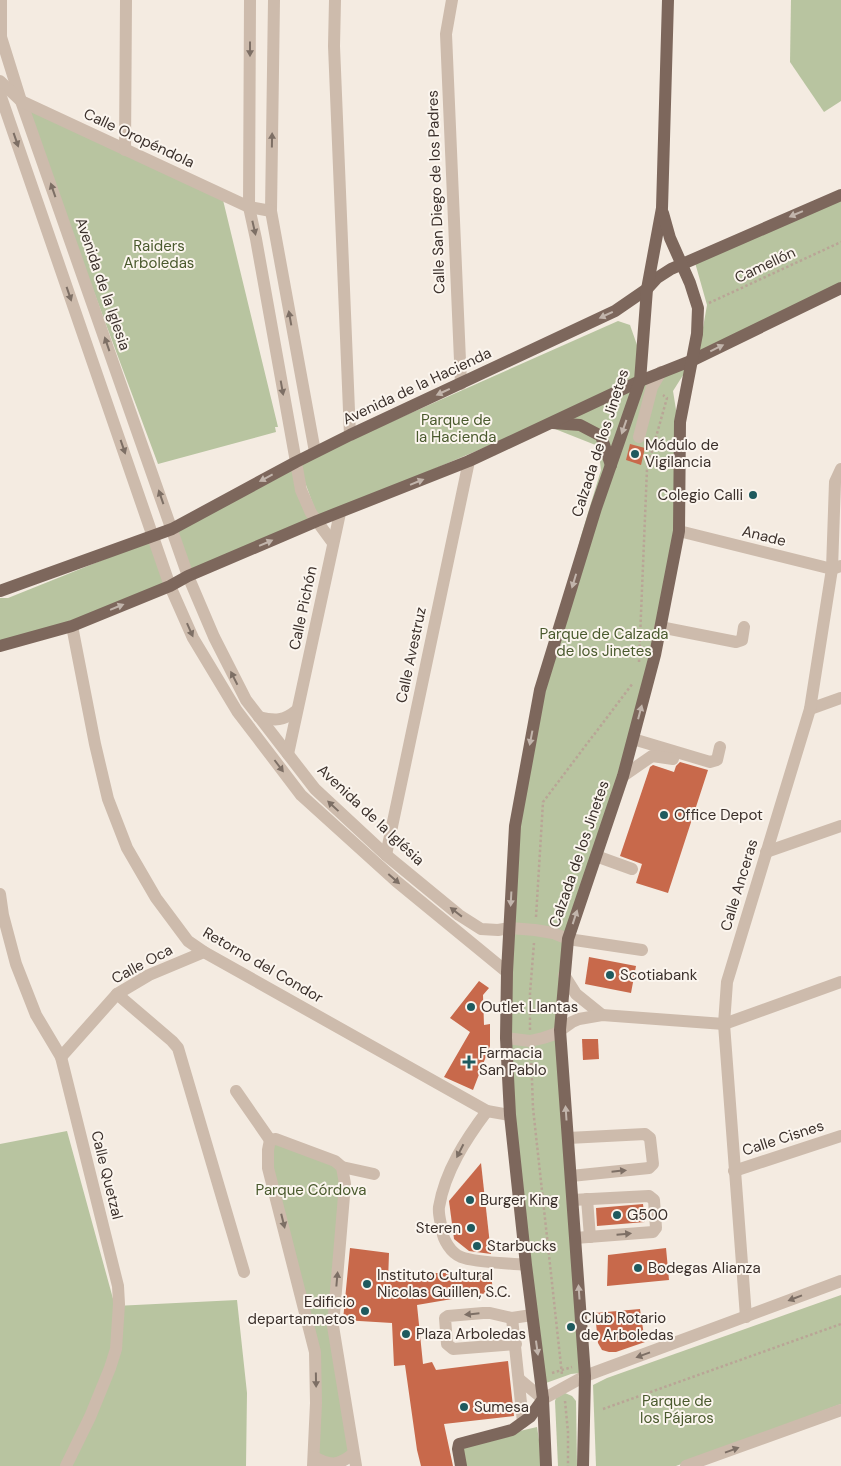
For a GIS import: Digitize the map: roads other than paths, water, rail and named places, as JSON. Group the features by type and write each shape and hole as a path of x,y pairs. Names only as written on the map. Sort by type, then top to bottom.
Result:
{"main road":[{"path":"662,208 668,0"},
{"name":"Avenida de la Hacienda","path":"0,592 172,529 315,452 615,311 647,289 657,278 681,264 841,195"},
{"name":"Calzada de los Jinetes","path":"583,1466 584,1370 560,1030 568,939 623,776 655,655 679,532 680,422 693,360 698,308 690,283 670,238 662,208"},
{"name":"Calzada de los Jinetes","path":"546,1466 543,1399 510,1115 506,1038 506,972 515,826 540,690 594,515 640,381 647,289 662,208"},
{"path":"0,646 72,626 170,586 188,576 317,521 468,461 640,381 693,360 841,288"},
{"path":"550,423 580,425 601,436 611,465"},
{"path":"461,1466 459,1444 512,1430 530,1417 543,1399"}],"street":[{"name":"Avenida de la Iglesia","path":"1,0 1,41 188,576"},
{"path":"125,150 126,0"},
{"path":"250,0 249,207 301,490 317,521 334,543"},
{"path":"274,0 271,211 315,452"},
{"path":"335,0 334,46 350,435"},
{"name":"Calle San Diego de los Padres","path":"452,0 446,34 461,384"},
{"name":"Calle Oropéndola","path":"0,81 21,101 249,207 271,211"},
{"path":"0,94 170,586"},
{"path":"250,165 272,176"},
{"path":"639,437 652,387 661,372"},
{"name":"Calle Avestruz","path":"386,855 468,461"},
{"name":"Calle Anceras","path":"746,1317 724,1024 727,982 810,709 836,568 835,482 841,469"},
{"name":"Calle Pichón","path":"288,754 340,513"},
{"name":"Anade","path":"679,532 836,568"},
{"name":"Avenida de la Iglésia","path":"188,576 214,637 246,700 315,789 386,855 459,915 481,929 498,930 510,928 535,930 554,933 568,939 642,950"},
{"name":"Avenida de la Iglésia","path":"170,586 193,638 237,711 301,795 396,880 506,972"},
{"name":"Retorno del Condor","path":"72,626 95,744 108,799 126,848 156,898 188,941 204,952 487,1111 510,1115"},
{"path":"660,627 736,642 742,640 744,627"},
{"path":"810,709 841,698"},
{"path":"259,717 281,720 289,717 297,710"},
{"path":"633,738 710,762 717,760 720,747"},
{"path":"623,776 652,756 673,759"},
{"path":"766,852 841,826"},
{"path":"596,856 632,869"},
{"name":"Calle Quetzal","path":"0,894 3,915 16,964 36,1015 60,1057 118,1286 119,1304 116,1349 90,1417 66,1466"},
{"name":"Calle Oca","path":"60,1057 117,994 149,975 204,952"},
{"path":"564,975 576,994 602,1015"},
{"path":"506,1038 530,1041 554,1034 579,1019 602,1015 724,1024 841,982"},
{"path":"117,994 178,1048 244,1272"},
{"path":"236,1091 270,1140 268,1168 315,1352 316,1403 313,1462 333,1465 355,1460 333,1326 345,1184 342,1167"},
{"path":"487,1111 467,1138 449,1173 439,1208 442,1236 446,1244 460,1257 487,1262 526,1265"},
{"path":"568,1138 646,1134 650,1138 653,1164 649,1168 571,1176"},
{"name":"Calle Cisnes","path":"734,1171 841,1136"},
{"path":"270,1140 276,1140 318,1155 342,1167 374,1174"},
{"path":"572,1200 649,1196 654,1200 656,1231 575,1238"},
{"path":"587,1199 590,1237"},
{"path":"519,1379 543,1399 564,1386 584,1370 746,1317 841,1281"},
{"path":"516,1344 452,1349 447,1344 445,1318 448,1316 490,1313 512,1318 532,1315"},
{"path":"512,1318 523,1422"},
{"path":"686,1466 841,1410"}],"place":[{"name":"Módulo de Vigilancia","path":"635,454"},
{"name":"Colegio Calli","path":"753,495"},
{"name":"Office Depot","path":"664,815"},
{"name":"Scotiabank","path":"610,975"},
{"name":"Outlet Llantas","path":"471,1007"},
{"name":"Farmacia San Pablo","path":"469,1062"},
{"name":"Burger King","path":"470,1200"},
{"name":"G500","path":"617,1215"},
{"name":"Steren","path":"471,1228"},
{"name":"Starbucks","path":"477,1246"},
{"name":"Bodegas Alianza","path":"638,1268"},
{"name":"Instituto Cultural Nicolas Guillen, S.C.","path":"367,1284"},
{"name":"Edificio departamnetos","path":"365,1311"},
{"name":"Club Rotario de Arboledas","path":"571,1327"},
{"name":"Plaza Arboledas","path":"406,1334"},
{"name":"Sumesa","path":"464,1407"}],"park label":[{"name":"Raiders Arboledas","path":"159,254"},
{"name":"Parque de la Hacienda","path":"456,428"},
{"name":"Parque de Calzada de los Jinetes","path":"604,642"},
{"name":"Parque Córdova","path":"311,1190"},
{"name":"Parque de los Pájaros","path":"677,1410"}]}
